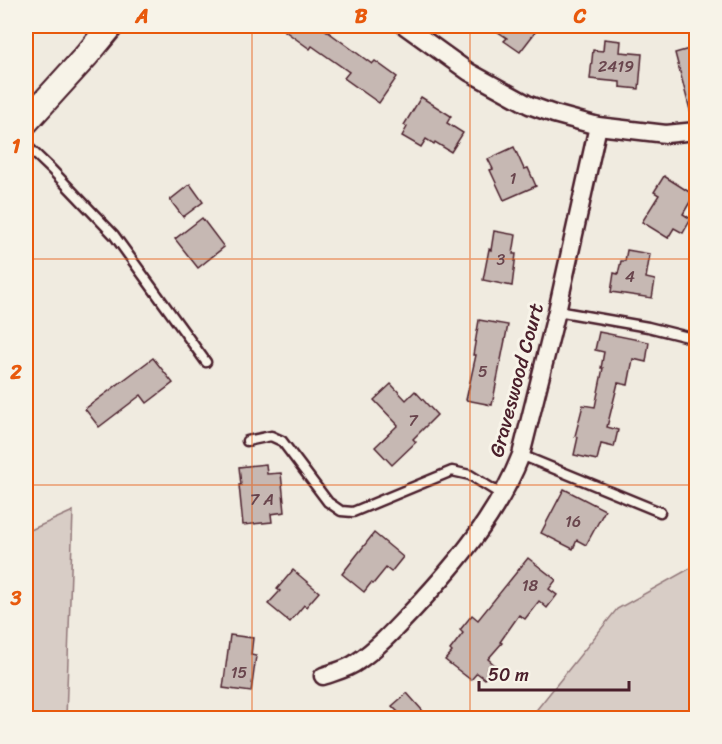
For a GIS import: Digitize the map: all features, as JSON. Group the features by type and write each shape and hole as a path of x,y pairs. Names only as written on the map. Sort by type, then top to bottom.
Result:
{"street":[{"path":"26,122 111,26"},
{"path":"405,26 469,72 529,105 598,126 666,134 696,131"},
{"name":"Graveswood Court","path":"323,676 355,664 385,641 438,584 480,530 514,473 521,454 557,311 598,126"}],"lane":[{"path":"26,146 114,235 207,362"},
{"path":"557,311 648,327 696,339"},
{"path":"246,441 271,436 282,441 328,501 341,511 353,512 453,471 470,475 502,495"},
{"path":"521,454 660,512"}],"shaded area":[{"path":"73,511 66,718 26,718 26,532"},
{"path":"696,565 696,718 530,718 617,609"}],"building":[{"path":"278,26 320,26 372,64 375,61 397,77 379,103 344,78 349,72 312,46 310,49"},
{"path":"489,26 540,26 520,52 504,41 507,38"},
{"path":"604,39 621,41 620,52 642,54 639,89 620,87 620,82 590,79 593,50 603,51"},
{"path":"696,47 696,113 691,114 675,53"},
{"path":"421,97 451,116 447,123 463,133 451,152 426,139 421,147 402,136 407,127 404,125"},
{"path":"514,147 524,169 528,168 536,186 504,200 490,170 493,169 488,159"},
{"path":"664,176 694,195 683,214 691,219 683,233 674,228 668,238 642,222 659,195 654,192"},
{"path":"190,184 203,202 183,217 170,200"},
{"path":"202,218 224,247 198,268 175,239"},
{"path":"494,231 516,235 512,286 483,280"},
{"path":"627,250 650,254 646,278 655,280 652,298 611,292 614,273 618,274 621,261 625,261"},
{"path":"479,320 508,325 492,405 466,400 476,355 473,355"},
{"path":"599,332 649,342 646,362 633,359 628,385 618,383 607,427 618,430 614,447 601,444 597,460 574,455 578,437 575,436 583,405 595,407 603,368 601,368 604,352 595,350"},
{"path":"153,358 173,383 147,403 141,395 99,427 85,409"},
{"path":"391,384 406,400 415,391 437,415 413,439 416,442 392,465 375,447 398,425 374,400"},
{"path":"266,464 267,474 281,473 285,512 271,514 272,522 243,525 239,467"},
{"path":"564,489 605,510 586,545 577,540 573,549 541,533"},
{"path":"374,533 403,557 391,572 386,568 364,592 342,574"},
{"path":"528,558 556,580 549,589 557,595 547,608 539,601 525,619 519,615 500,642 502,643 488,659 496,666 485,679 477,673 471,680 445,660 463,633 460,630 472,615 478,620"},
{"path":"293,570 319,592 290,622 268,604 280,591 277,589"},
{"path":"230,635 253,638 251,655 256,656 251,692 223,688"},
{"path":"407,693 429,718 404,718 392,706"}]}
